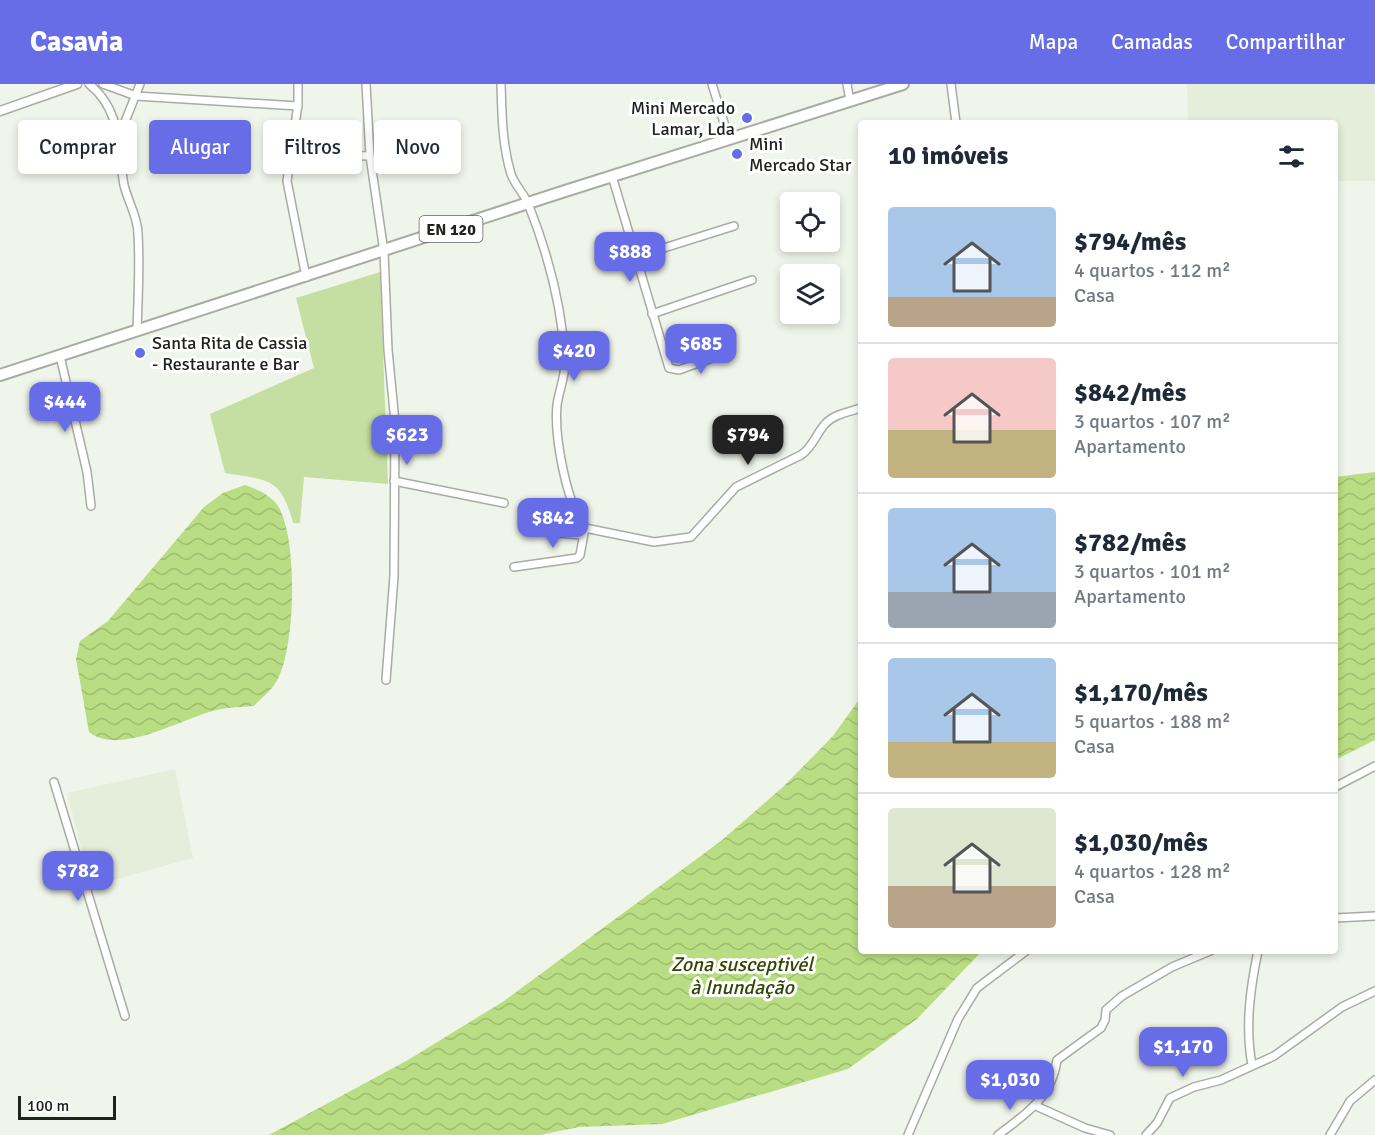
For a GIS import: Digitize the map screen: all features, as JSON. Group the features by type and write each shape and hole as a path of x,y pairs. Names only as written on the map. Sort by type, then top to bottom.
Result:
{"main road":[{"name":"EN 120","path":"0,375 903,84"}],"street":[{"path":"0,111 77,84"},
{"path":"89,84 106,100 112,120"},
{"path":"103,84 136,96 298,106"},
{"path":"125,120 140,84"},
{"path":"298,84 298,106 287,180 306,277"},
{"path":"366,84 370,156 384,252 388,350 395,422 393,623 386,680"},
{"path":"501,84 502,126 506,153 513,179 528,204 548,262 562,337 565,367 557,406 566,477 583,532 580,555 577,558 514,567"},
{"path":"712,84 729,139"},
{"path":"847,84 850,101"},
{"path":"951,84 956,120"},
{"path":"362,156 370,156"},
{"path":"123,174 138,234 137,331"},
{"path":"612,176 669,368 679,369 723,354"},
{"path":"635,257 734,226"},
{"path":"652,314 752,280"},
{"path":"60,356 87,472 91,506"},
{"path":"558,533 583,532 654,542 690,537 736,487 801,455 808,450 825,423 839,414 858,409"},
{"path":"394,481 504,503"},
{"path":"1338,785 1375,766"},
{"path":"54,782 125,1016"},
{"path":"1338,918 1375,916"},
{"path":"908,1135 958,1019 977,988 1022,954"},
{"path":"998,1135 1036,1106 1053,1074 1057,1060 1101,1028 1109,1006 1173,967 1203,954"},
{"path":"1252,1065 1248,1045 1249,1014 1258,954"},
{"path":"1149,1134 1170,1098 1194,1087 1221,1080 1274,1056 1342,1007 1375,991"},
{"path":"1330,1135 1350,1101 1375,1080"},
{"path":"1036,1106 1064,1120 1110,1135"}],"shaded area":[{"path":"1187,84 1375,84 1375,181 1338,181 1338,120 1188,120"},
{"path":"380,272 388,484 304,477 300,523 293,523 283,497 271,483 252,477 225,473 210,414 314,368 296,298"},
{"path":"175,769 193,858 91,886 67,793"}],"water":[{"path":"1375,472 1375,740 1338,758 1338,477"},
{"path":"245,485 265,494 276,503 289,539 291,620 283,667 276,682 254,706 217,710 134,738 102,739 89,732 76,659 80,641 108,621 204,507 223,493"},
{"name":"Zona susceptivél à Inundação","path":"858,701 858,954 979,954 917,1019 848,1069 662,1124 579,1127 540,1135 269,1135 408,1060 504,1001 721,841 784,786 833,736"}],"place":[{"name":"Mini Mercado Lamar, Lda","path":"747,118"},
{"name":"Mini Mercado Star","path":"737,154"},
{"name":"Santa Rita de Cassia - Restaurante e Bar","path":"140,353"}]}
